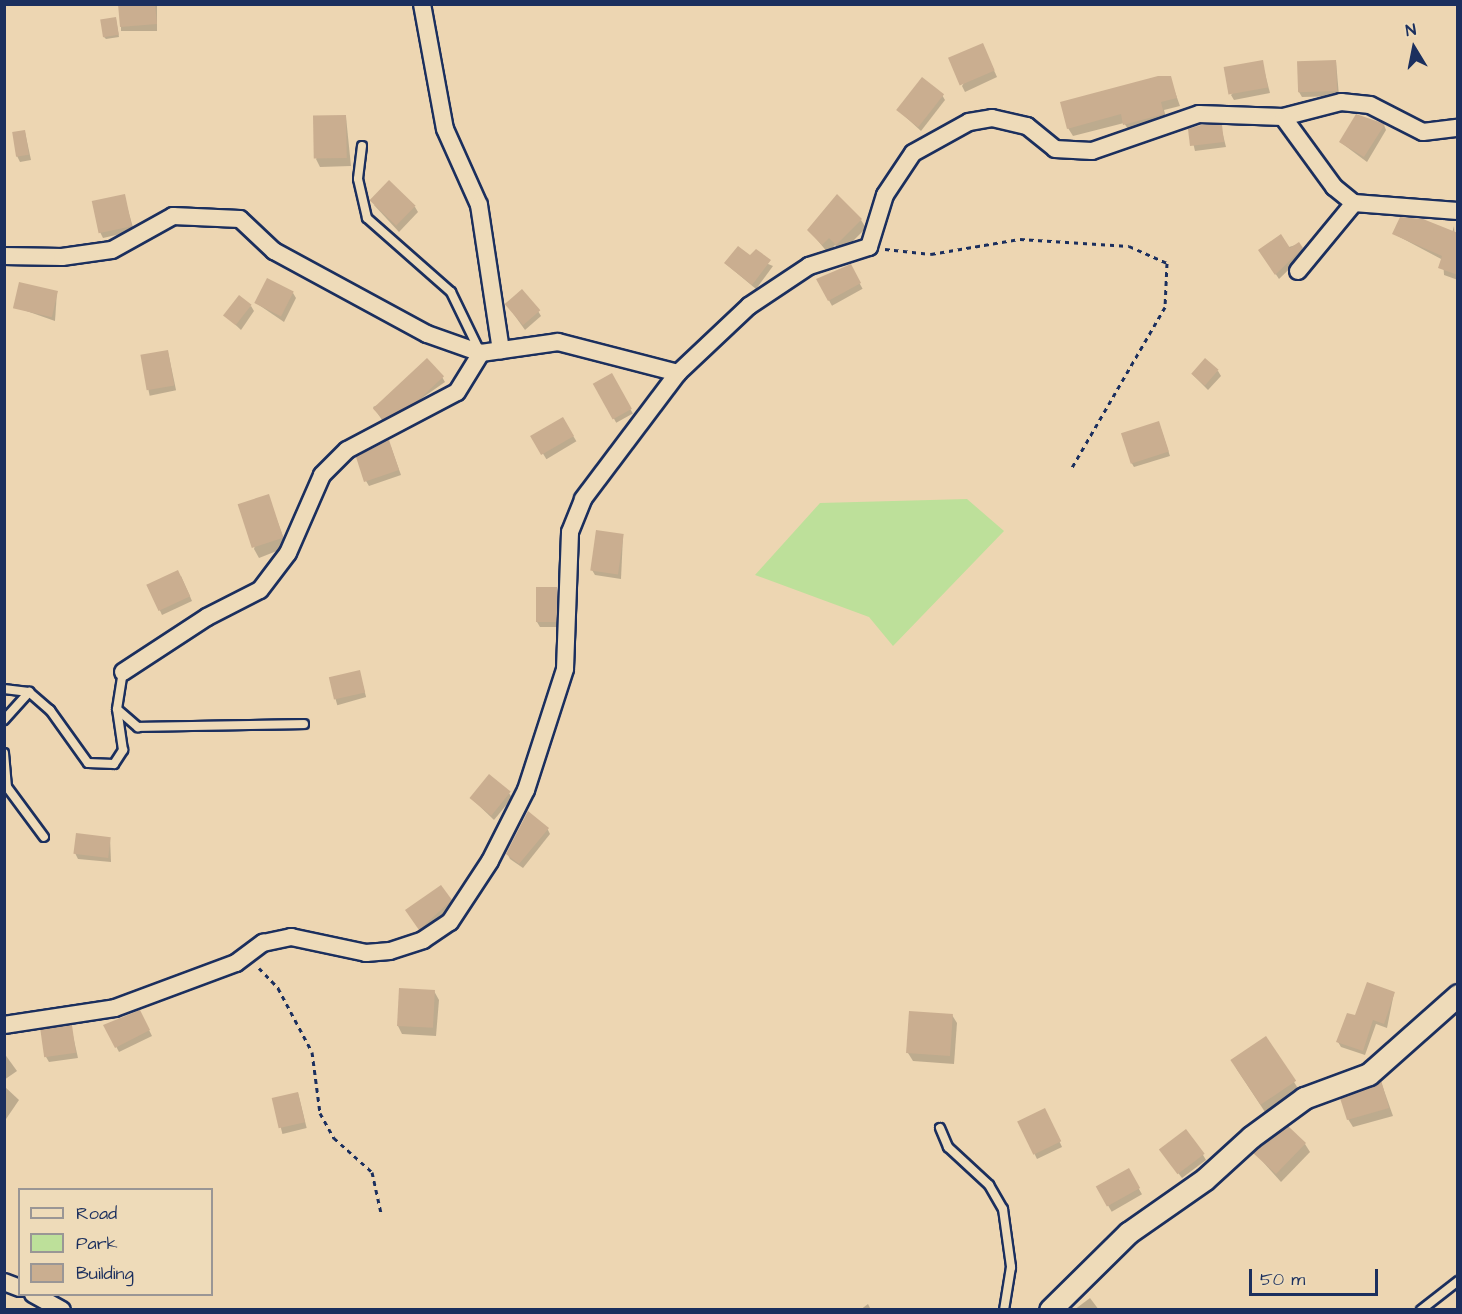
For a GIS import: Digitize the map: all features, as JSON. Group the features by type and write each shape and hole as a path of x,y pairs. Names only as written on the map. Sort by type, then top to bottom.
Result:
{"street":[{"path":"422,4 445,129 479,205 501,350"},
{"path":"4,1025 115,1008 237,963 263,943 291,937 366,953 390,951 423,940 450,922 490,861 525,790 565,669 570,532 584,499 678,373 749,306 785,279 869,247 885,195 913,153 969,122 992,118 1027,126 1055,149 1092,151 1199,114 1283,117 1355,102 1423,132 1458,128"},
{"path":"1283,117 1334,187 1354,203 1458,211"},
{"path":"1298,271 1354,203"},
{"path":"4,256 62,257 112,249 173,216 240,219 302,268 352,289 417,330 481,353 558,342 678,373"},
{"path":"123,672 207,617 260,590 288,553 322,475 347,450 457,392 481,353"},
{"path":"1050,1310 1128,1233 1205,1179 1251,1137 1304,1098 1369,1074 1458,995"},
{"path":"37,1296 62,1310"}],"lane":[{"path":"362,146 358,178 367,218 451,292 481,353"},
{"path":"4,689 29,692 51,710 88,763 114,764 123,750 117,709 123,672"},
{"path":"4,720 29,692"},
{"path":"117,709 138,727 304,724"},
{"path":"4,753 7,787 44,837"},
{"path":"940,1128 948,1147 989,1185 1003,1209 1011,1267 1004,1310"},
{"path":"1421,1310 1458,1281"}],"path":[{"path":"869,247 931,254 987,243 1046,240 1129,246 1167,263 1165,307 1071,469"},
{"path":"237,963 261,968 278,988 312,1052 320,1113 334,1138 372,1172 381,1213"}],"green space":[{"path":"967,499 1004,531 893,646 869,617 755,575 820,503"}],"building":[{"path":"118,4 155,4 157,24 120,27"},
{"path":"116,17 119,35 103,37 100,20"},
{"path":"983,43 995,71 960,85 948,58"},
{"path":"1263,60 1268,88 1228,95 1224,67"},
{"path":"1336,60 1337,91 1298,92 1297,61"},
{"path":"1158,76 1171,76 1177,98 1161,102 1164,114 1123,125 1121,114 1067,129 1060,102"},
{"path":"922,77 944,94 918,127 896,110"},
{"path":"1356,114 1385,124 1364,157 1339,142"},
{"path":"346,115 347,158 314,159 313,116"},
{"path":"1201,125 1222,125 1224,142 1190,146 1188,129"},
{"path":"25,130 29,155 16,157 12,132"},
{"path":"389,180 416,206 396,226 370,200"},
{"path":"125,194 132,226 99,233 92,201"},
{"path":"837,194 862,219 836,245 829,238 822,245 807,230"},
{"path":"1400,217 1423,219 1458,233 1458,275 1438,268 1442,256 1392,234"},
{"path":"1281,234 1290,248 1299,242 1303,248 1275,275 1258,250"},
{"path":"738,246 750,255 756,249 771,260 752,285 724,263"},
{"path":"851,264 861,283 828,301 816,279"},
{"path":"267,278 294,292 281,317 254,303"},
{"path":"19,282 58,291 52,317 13,308"},
{"path":"522,289 540,310 523,325 505,304"},
{"path":"239,295 252,305 236,325 223,315"},
{"path":"168,350 174,385 147,390 140,355"},
{"path":"427,358 444,376 390,427 373,408"},
{"path":"1205,358 1219,370 1205,386 1191,374"},
{"path":"612,373 632,409 613,420 593,384"},
{"path":"563,417 574,436 541,455 530,436"},
{"path":"1159,421 1169,451 1131,464 1121,433"},
{"path":"389,440 399,470 364,482 356,457"},
{"path":"269,494 283,538 252,548 238,504"},
{"path":"596,530 624,534 618,574 590,571"},
{"path":"178,570 190,596 159,611 146,585"},
{"path":"536,587 557,587 557,622 536,622"},
{"path":"360,670 365,692 334,700 329,677"},
{"path":"489,774 511,792 491,816 469,798"},
{"path":"528,811 549,828 519,864 506,854"},
{"path":"76,833 111,837 108,858 73,854"},
{"path":"441,885 452,900 419,930 405,910"},
{"path":"1367,982 1395,992 1384,1024 1373,1020 1363,1051 1336,1042 1347,1013 1355,1015"},
{"path":"399,988 435,990 433,1028 397,1026"},
{"path":"140,1010 150,1030 115,1048 103,1025"},
{"path":"909,1011 953,1014 950,1056 906,1053"},
{"path":"72,1025 76,1053 44,1057 40,1029"},
{"path":"1266,1036 1296,1081 1261,1105 1230,1060"},
{"path":"1381,1080 1389,1108 1347,1120 1340,1098"},
{"path":"298,1092 305,1122 279,1128 272,1098"},
{"path":"1045,1108 1061,1141 1033,1155 1017,1122"},
{"path":"1288,1126 1306,1143 1276,1174 1253,1153"},
{"path":"1186,1129 1205,1154 1178,1174 1159,1149"},
{"path":"1129,1168 1140,1188 1107,1207 1096,1186"}]}
